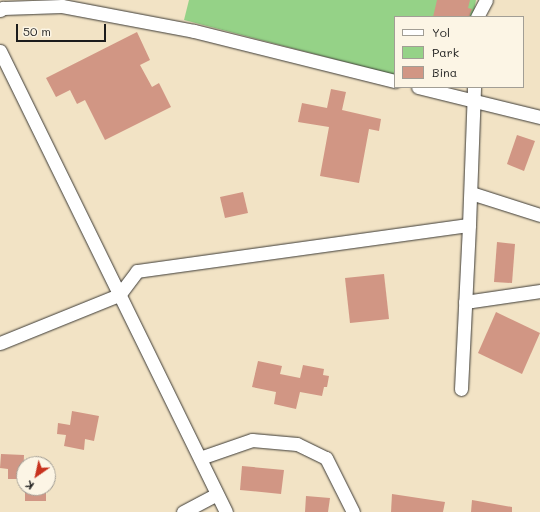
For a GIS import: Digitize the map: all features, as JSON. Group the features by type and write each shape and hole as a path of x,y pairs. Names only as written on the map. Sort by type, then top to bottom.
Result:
{"street":[{"path":"478,16 486,0"},
{"path":"0,10 3,8 62,6 194,31 394,81"},
{"path":"0,51 226,512"},
{"path":"422,88 475,103 540,117"},
{"path":"461,389 475,103 474,88"},
{"path":"471,193 540,215"},
{"path":"0,344 119,294 137,271 469,225"},
{"path":"465,302 540,291"},
{"path":"200,458 252,440 297,444 326,458 354,512"},
{"path":"183,512 217,494"}],"green space":[{"path":"189,0 476,0 473,16 394,16 394,75 184,20"}],"building":[{"path":"437,0 470,0 468,8 472,9 469,16 433,16"},
{"path":"137,32 150,60 140,65 152,87 159,83 171,107 105,140 85,100 77,104 70,90 56,97 46,78"},
{"path":"331,89 346,92 342,110 381,119 379,131 369,129 359,183 320,176 329,127 298,122 302,103 327,108"},
{"path":"517,135 535,141 524,171 507,164"},
{"path":"243,192 248,213 225,218 220,197"},
{"path":"497,242 515,244 512,283 494,282"},
{"path":"384,274 389,319 350,323 345,278"},
{"path":"496,312 540,333 522,374 478,353"},
{"path":"258,361 282,366 280,374 300,378 303,365 324,369 323,375 329,376 327,387 324,387 322,396 300,392 296,409 274,404 276,392 252,387"},
{"path":"72,411 99,416 94,441 85,439 84,450 64,446 66,435 57,434 58,423 70,425"},
{"path":"1,454 24,455 16,456 16,479 8,479 8,469 0,468"},
{"path":"242,466 284,470 281,494 240,490"},
{"path":"392,494 445,502 443,512 391,512"},
{"path":"25,496 46,496 46,501 25,501"},
{"path":"306,496 330,498 328,512 305,512"},
{"path":"472,500 512,507 512,512 471,512"}]}
